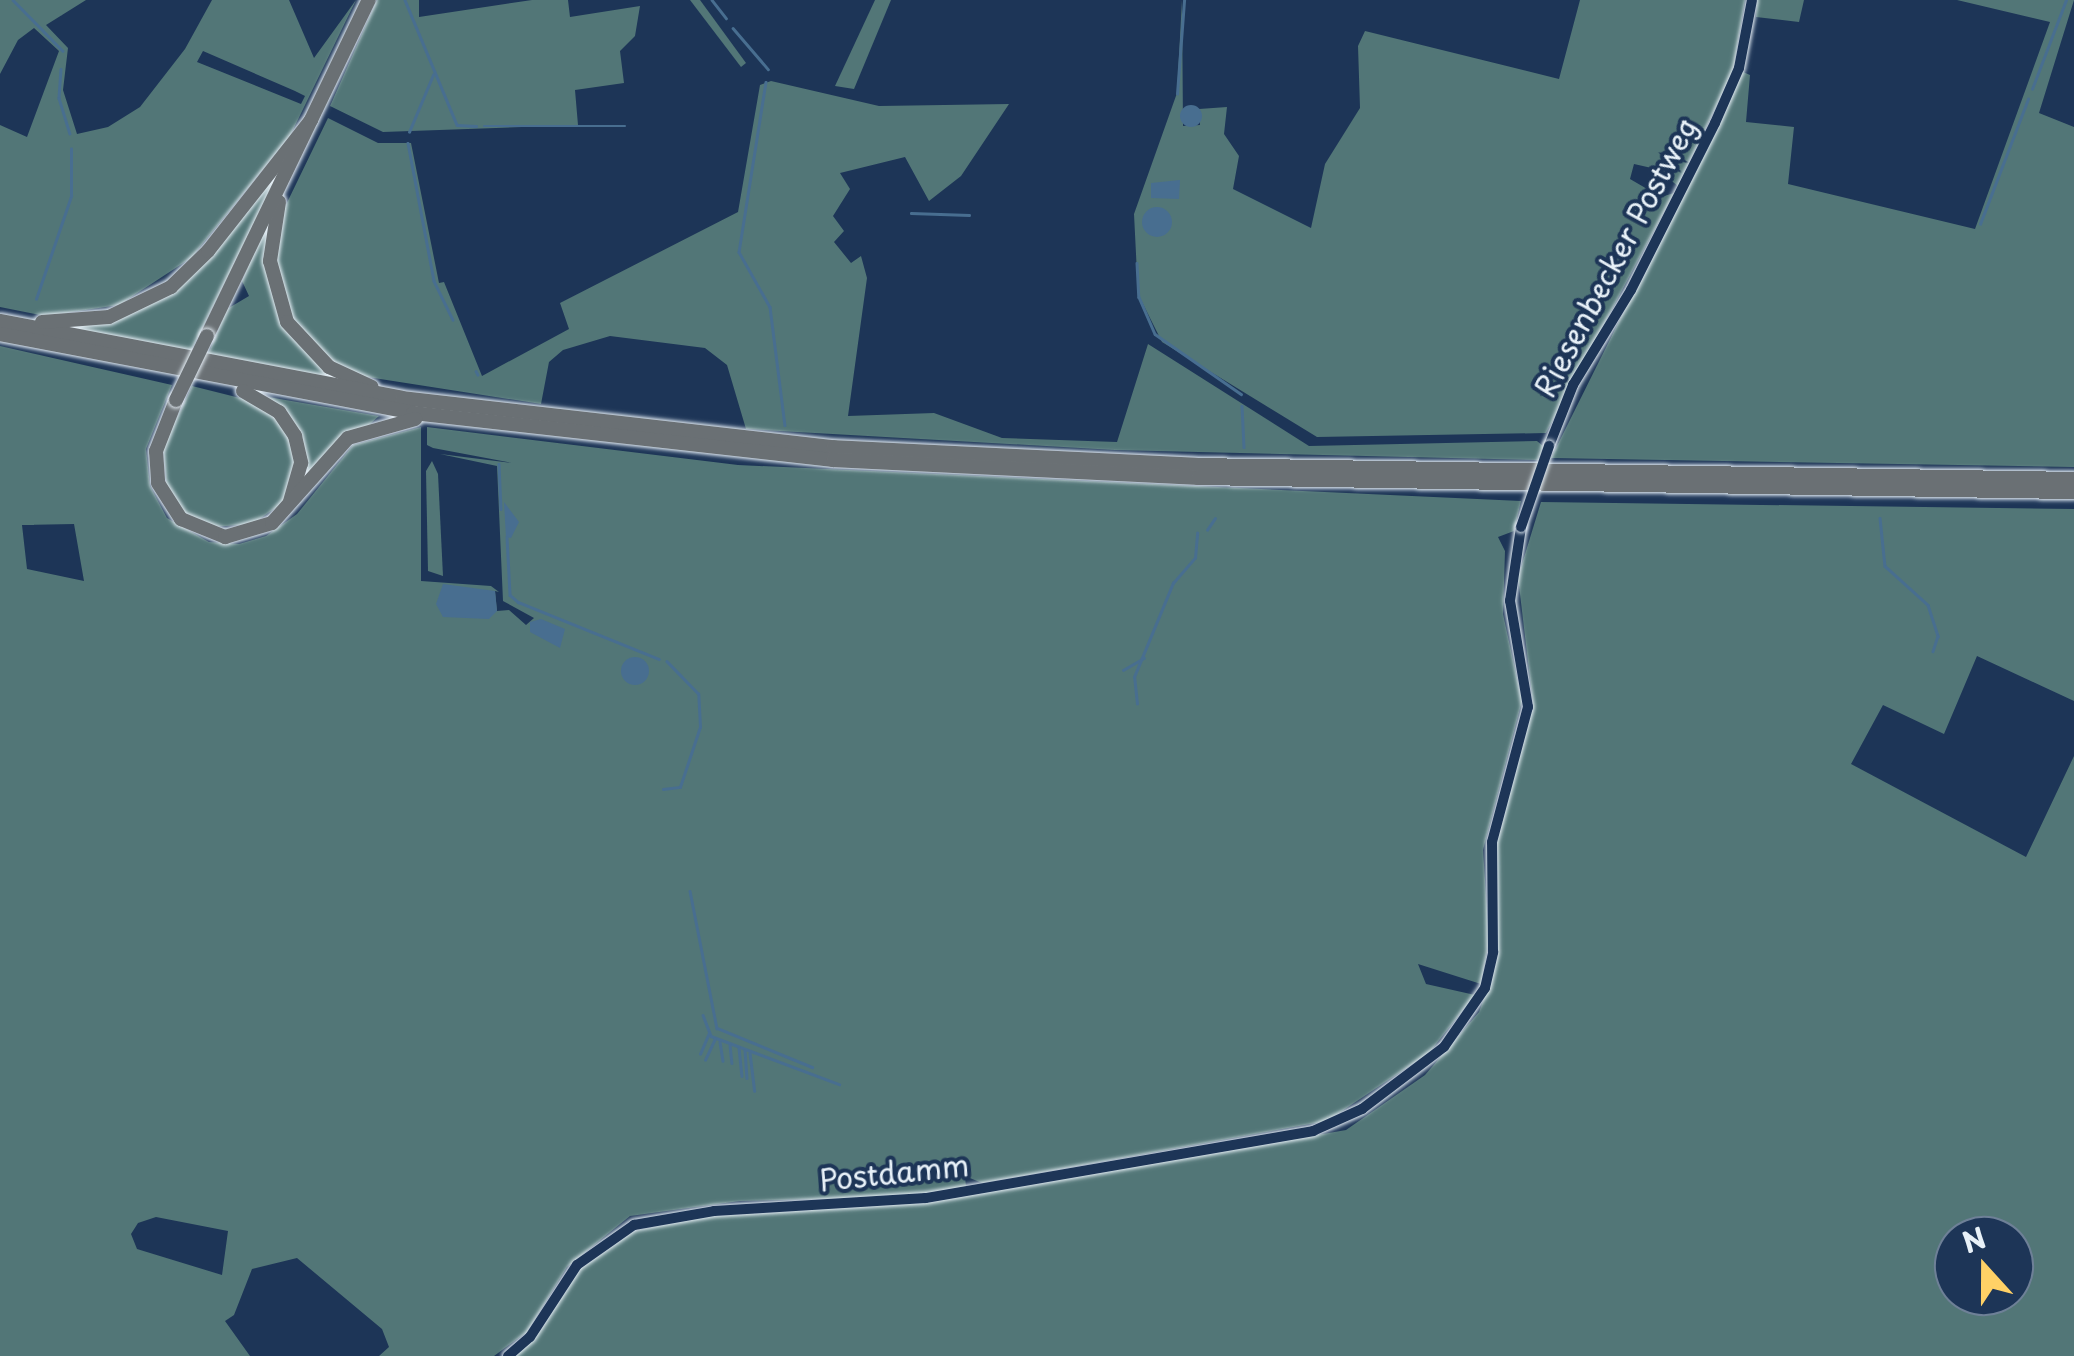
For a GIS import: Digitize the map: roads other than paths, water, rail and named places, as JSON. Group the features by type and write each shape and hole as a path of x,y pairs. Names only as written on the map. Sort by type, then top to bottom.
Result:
{"highway":[{"path":"369,0 176,400 156,462 172,510 190,526 225,537 260,530 282,514 348,438 411,408"},
{"path":"0,320 88,321 152,299 208,251 310,120"},
{"path":"283,182 270,262 287,322 329,368 411,408"},
{"path":"0,320 411,408"},
{"path":"0,334 214,379 411,408 741,440 1061,460 2074,479"},
{"path":"214,379 262,400 289,423 300,463 282,514"},
{"path":"442,410 741,453 1016,471 2074,492"}],"street":[{"name":"Riesenbecker Postweg","path":"1340,1122 1444,1047 1485,988 1494,952 1492,842 1528,707 1510,601 1521,526 1572,384 1631,290 1739,68 1752,0"},
{"name":"Postdamm","path":"508,1356 530,1336 577,1264 634,1226 714,1211 926,1198 1340,1122"}],"water":[{"path":"1191,105 1199,108 1199,124 1191,127 1183,124 1180,116 1183,108"},
{"path":"1180,180 1179,199 1151,198 1151,183"},
{"path":"1157,207 1168,211 1172,222 1168,233 1157,237 1146,233 1142,222 1146,211"},
{"path":"504,502 519,522 511,538 506,537"},
{"path":"443,584 495,591 497,611 489,619 443,617 436,604"},
{"path":"541,619 565,629 560,648 530,632 530,622"},
{"path":"635,657 645,661 649,671 645,681 635,685 625,681 621,671 625,661"}],"waterway":[{"path":"13,0 63,51"},
{"path":"405,0 457,125 476,126"},
{"path":"712,0 726,18"},
{"path":"1177,94 1184,0"},
{"path":"2032,89 2066,0"},
{"path":"733,28 768,69"},
{"path":"61,69 59,98 70,133"},
{"path":"409,132 433,75"},
{"path":"766,82 739,252 770,307 785,425"},
{"path":"1980,224 2028,99"},
{"path":"484,126 625,126"},
{"path":"408,143 434,281 453,320"},
{"path":"36,299 71,196 71,149"},
{"path":"911,213 969,215"},
{"path":"1137,263 1139,297 1155,334 1241,394"},
{"path":"476,371 478,375"},
{"path":"1242,406 1244,447"},
{"path":"499,464 501,509"},
{"path":"1207,530 1215,518"},
{"path":"1880,518 1885,566 1928,605 1938,636 1933,651"},
{"path":"1137,704 1134,677 1173,583 1195,558 1197,533"},
{"path":"507,537 510,595 518,602 659,659"},
{"path":"1123,670 1144,658"},
{"path":"663,789 680,787 700,727 698,694 667,662"},
{"path":"690,891 717,1028 812,1067"},
{"path":"703,1015 711,1036 839,1084"},
{"path":"700,1054 709,1033"},
{"path":"705,1060 715,1039"},
{"path":"720,1042 723,1061"},
{"path":"730,1045 732,1063"},
{"path":"739,1048 742,1076"},
{"path":"745,1050 747,1078"},
{"path":"750,1053 755,1091"}]}
